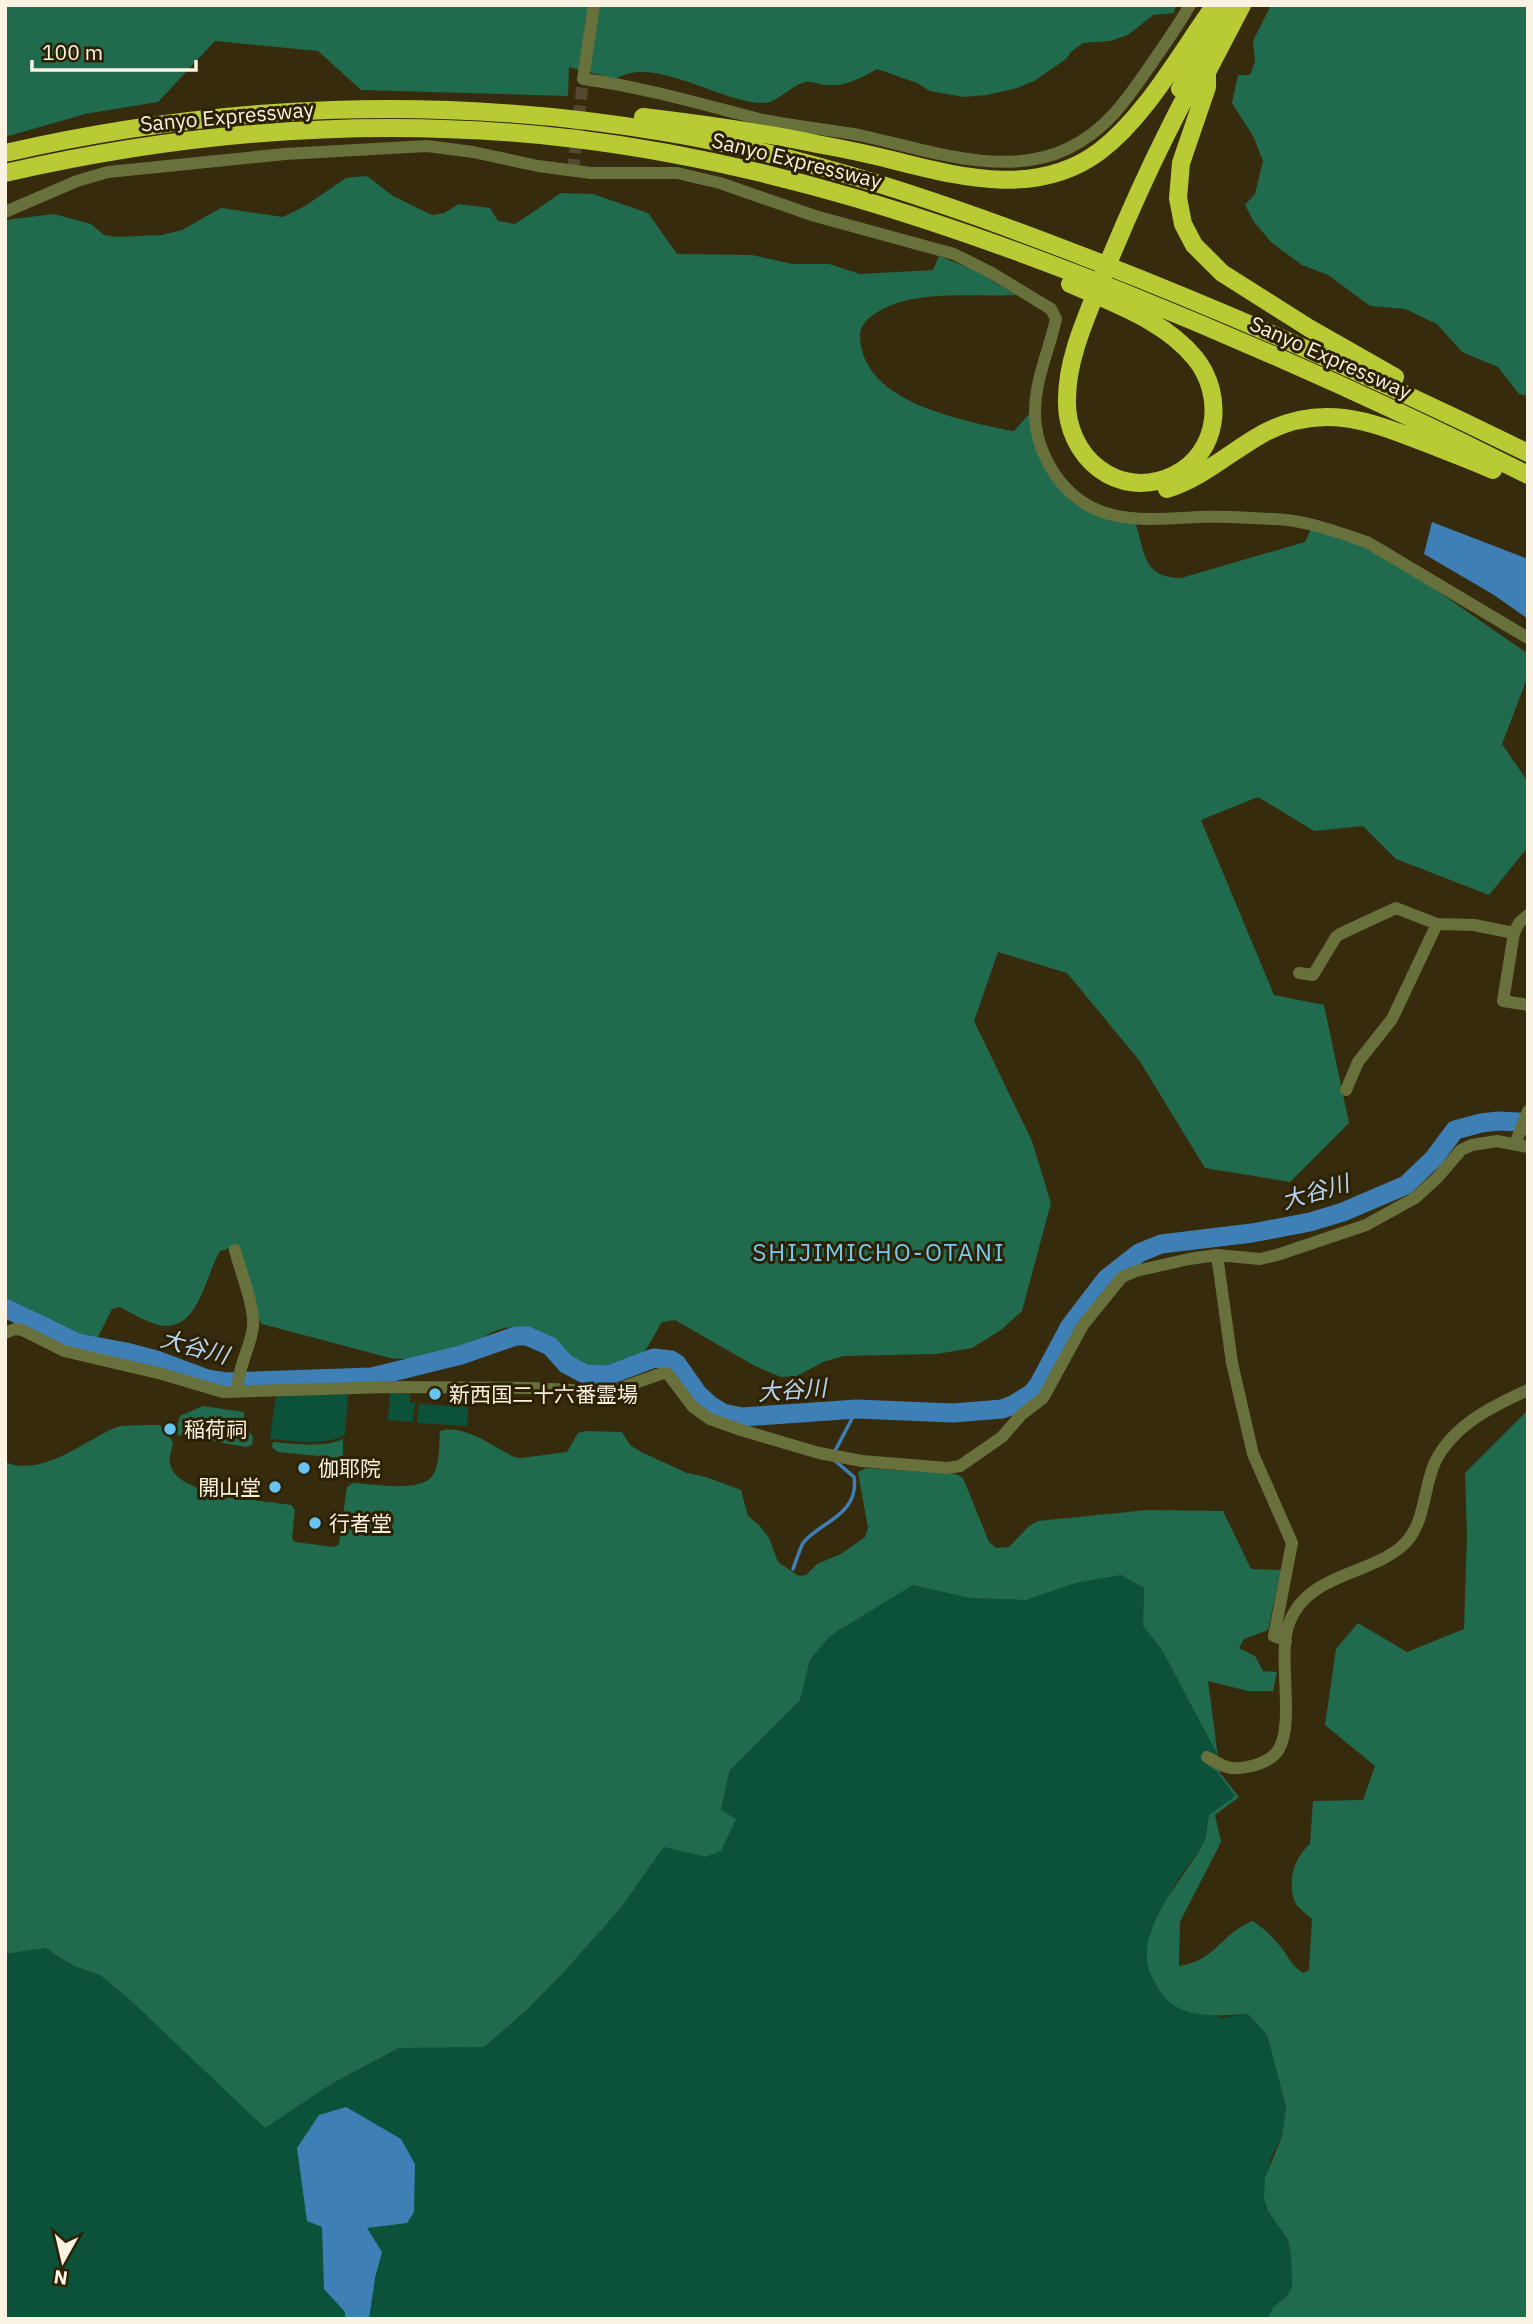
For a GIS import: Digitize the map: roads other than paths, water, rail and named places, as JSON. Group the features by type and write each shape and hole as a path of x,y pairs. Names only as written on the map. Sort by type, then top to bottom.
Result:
{"highway":[{"path":"416,109 519,106 628,115 776,136 959,177 996,181 1026,179 1056,173 1083,162 1119,135 1135,118 1215,5"},
{"path":"1228,5 1147,151 1083,299 1064,353 1057,391 1058,423 1068,450 1082,469 1104,485 1128,492 1149,493 1189,480 1247,443 1284,424 1309,418 1342,417 1382,426 1528,485"},
{"path":"1110,295 1180,342 1196,359 1210,383 1214,412 1208,439 1192,462 1180,472 1166,478 1141,482 1125,481 1102,471 1088,460 1077,445 1069,426 1068,385 1076,348 1092,303 1135,201 1188,95 1199,78 1207,72 1242,5"},
{"path":"1207,72 1207,87 1181,163 1178,191 1183,224 1201,253 1222,273 1309,328 1391,375 1528,445"},
{"name":"Sanyo Expressway","path":"5,153 111,131 176,121 308,110 471,110 568,118 666,132 794,159 899,190 1085,256 1316,353 1528,453"},
{"name":"Sanyo Expressway","path":"5,173 114,150 176,141 307,130 384,128 450,129 546,136 621,145 720,163 896,209 1320,376 1528,475"}],"street":[{"path":"594,5 583,79 636,88 761,119 971,159 1013,163 1054,155 1084,140 1105,125 1127,99 1190,5"},
{"path":"5,212 77,181 108,172 362,148 440,147 596,174 677,173 720,183 815,216 968,260 1051,309 1056,319 1038,379 1035,403 1036,433 1044,456 1057,477 1070,492 1090,505 1109,514 1135,520 1204,517 1277,519 1304,523 1352,537 1367,542 1528,638"},
{"path":"1299,973 1313,975 1340,934 1396,908 1437,924 1474,925 1514,933"},
{"path":"1528,915 1519,923 1514,933 1503,1001 1528,1004"},
{"path":"1346,1090 1358,1062 1392,1019 1437,924"},
{"path":"5,1333 15,1329 22,1330 64,1351 162,1374 212,1390 528,1388 594,1391 618,1389 663,1373 668,1374 693,1407 710,1419 741,1430 819,1453 862,1461 947,1468 960,1466 1002,1437 1021,1415 1043,1398 1083,1325 1122,1277 1136,1271 1217,1255 1260,1259 1366,1225 1415,1198 1461,1150 1482,1141 1520,1142 1528,1111"},
{"path":"235,1250 253,1321 238,1375 237,1390"},
{"path":"1217,1255 1232,1363 1253,1454 1292,1543 1274,1636 1286,1641"},
{"path":"1207,1757 1230,1768 1255,1766 1279,1750 1284,1731 1286,1641 1289,1623 1296,1611 1313,1590 1330,1580 1383,1559 1403,1546 1418,1524 1436,1460 1457,1432 1477,1416 1528,1391"}],"water":[{"path":"1432,522 1528,559 1528,619 1494,595 1424,554"},
{"path":"346,2107 401,2139 415,2164 414,2212 407,2223 367,2228 382,2252 369,2319 345,2319 345,2312 324,2289 322,2227 307,2221 297,2148 319,2115"}],"waterway":[{"name":"大谷川","path":"5,1308 78,1343 126,1352 207,1379 226,1382 372,1377 461,1355 516,1336 527,1336 550,1346 566,1364 585,1374 609,1375 654,1358 671,1360 710,1405 723,1413 742,1417 857,1409 953,1413 1002,1409 1032,1393 1070,1326 1106,1279 1139,1253 1161,1244 1252,1233 1310,1222 1343,1212 1406,1185 1434,1158 1455,1130 1498,1121 1518,1122 1528,1126"},
{"path":"835,1451 857,1409"},
{"path":"793,1569 803,1543 836,1517 851,1501 854,1477 833,1459"}],"tunnel":[{"path":"573,171 583,79"}],"place":[{"name":"新西国二十六番霊場","path":"435,1394"},
{"name":"稲荷祠","path":"170,1429"},
{"name":"伽耶院","path":"304,1468"},
{"name":"開山堂","path":"275,1487"},
{"name":"行者堂","path":"315,1523"}],"district":[{"name":"SHIJIMICHO-OTANI","path":"879,1252"}]}
